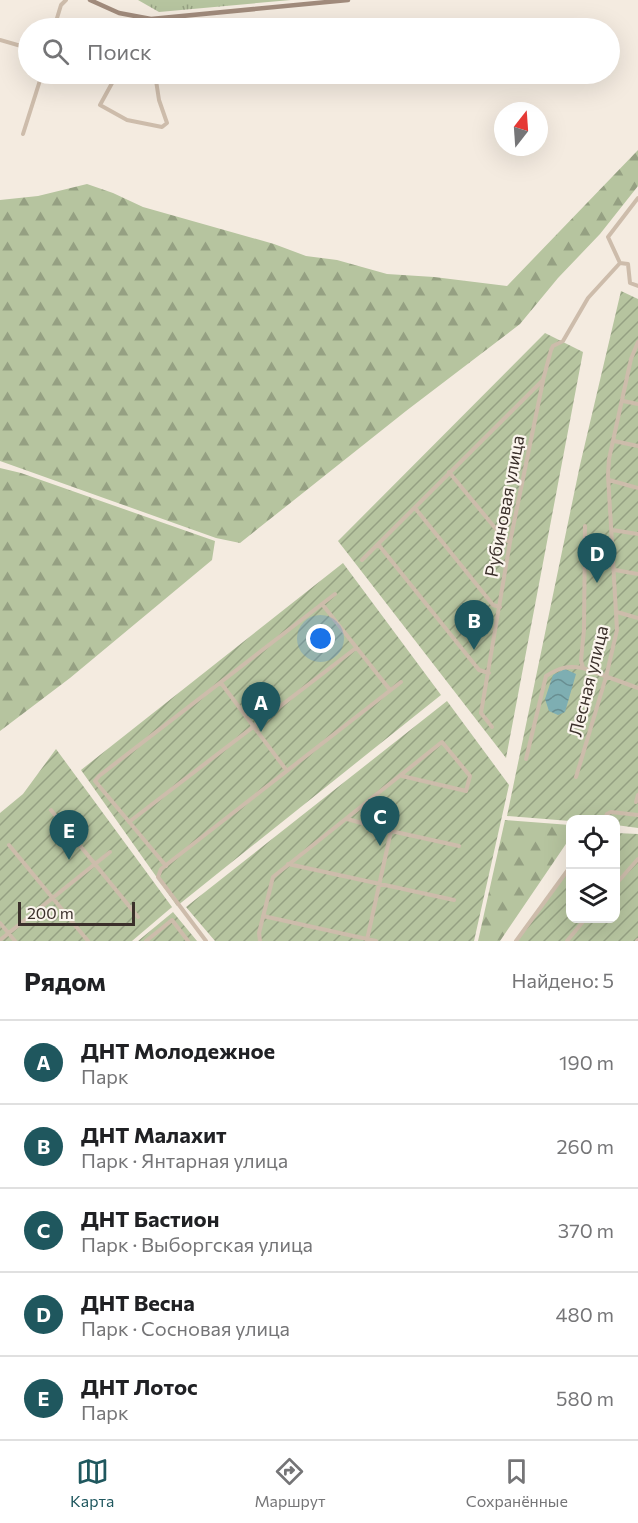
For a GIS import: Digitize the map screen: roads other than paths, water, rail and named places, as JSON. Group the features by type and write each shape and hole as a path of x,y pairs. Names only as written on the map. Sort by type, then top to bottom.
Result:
{"main road":[{"path":"90,0 119,13 145,18"},
{"path":"160,18 348,0"}],"street":[{"path":"57,18 61,5 66,0"},
{"path":"0,40 18,45"},
{"path":"23,134 39,84"},
{"path":"112,84 100,105 127,120 162,127 167,123 157,84"},
{"path":"638,198 608,237 620,263 628,264 630,283 638,286"},
{"name":"Рубиновая улица","path":"492,727 481,713 510,542 550,350 563,341 588,298 620,263"},
{"name":"Лесная улица","path":"576,777 606,678 617,630 609,459 638,342"},
{"path":"632,363 638,364"},
{"name":"Рубиновая улица","path":"362,560 543,380"},
{"path":"623,401 638,404"},
{"path":"614,441 638,446"},
{"path":"449,472 505,540 510,542"},
{"path":"609,480 638,488"},
{"path":"415,508 493,605 500,607"},
{"path":"583,668 585,526"},
{"path":"612,530 638,534"},
{"path":"378,544 479,670 489,673"},
{"path":"615,570 638,574"},
{"path":"166,866 95,781 335,594"},
{"path":"322,604 391,690"},
{"path":"617,612 638,618"},
{"path":"129,822 356,648"},
{"path":"526,759 546,676 560,667 583,668 638,688"},
{"path":"206,941 158,877 161,869 401,682"},
{"path":"221,683 287,771"},
{"path":"260,941 263,916 273,877 442,742 470,776 466,791 402,776"},
{"path":"636,802 638,795"},
{"path":"51,810 138,917"},
{"path":"606,815 611,812 638,815"},
{"path":"346,818 459,846"},
{"path":"367,940 392,831"},
{"path":"9,845 88,941"},
{"path":"0,940 110,852"},
{"path":"620,879 638,859"},
{"path":"288,864 454,900"},
{"path":"516,941 569,869"},
{"path":"263,916 376,941"},
{"path":"146,941 172,920 188,941"},
{"path":"0,923 15,941"},
{"path":"567,941 582,923"}],"water":[{"path":"565,669 576,674 565,712 558,715 549,711 545,699 553,675"}],"place":[{"name":"ДНТ Весна","path":"597,583"},
{"name":"ДНТ Малахит","path":"474,650"},
{"name":"ДНТ Молодежное","path":"261,732"},
{"name":"ДНТ Бастион","path":"380,846"},
{"name":"ДНТ Лотос","path":"69,860"}]}
